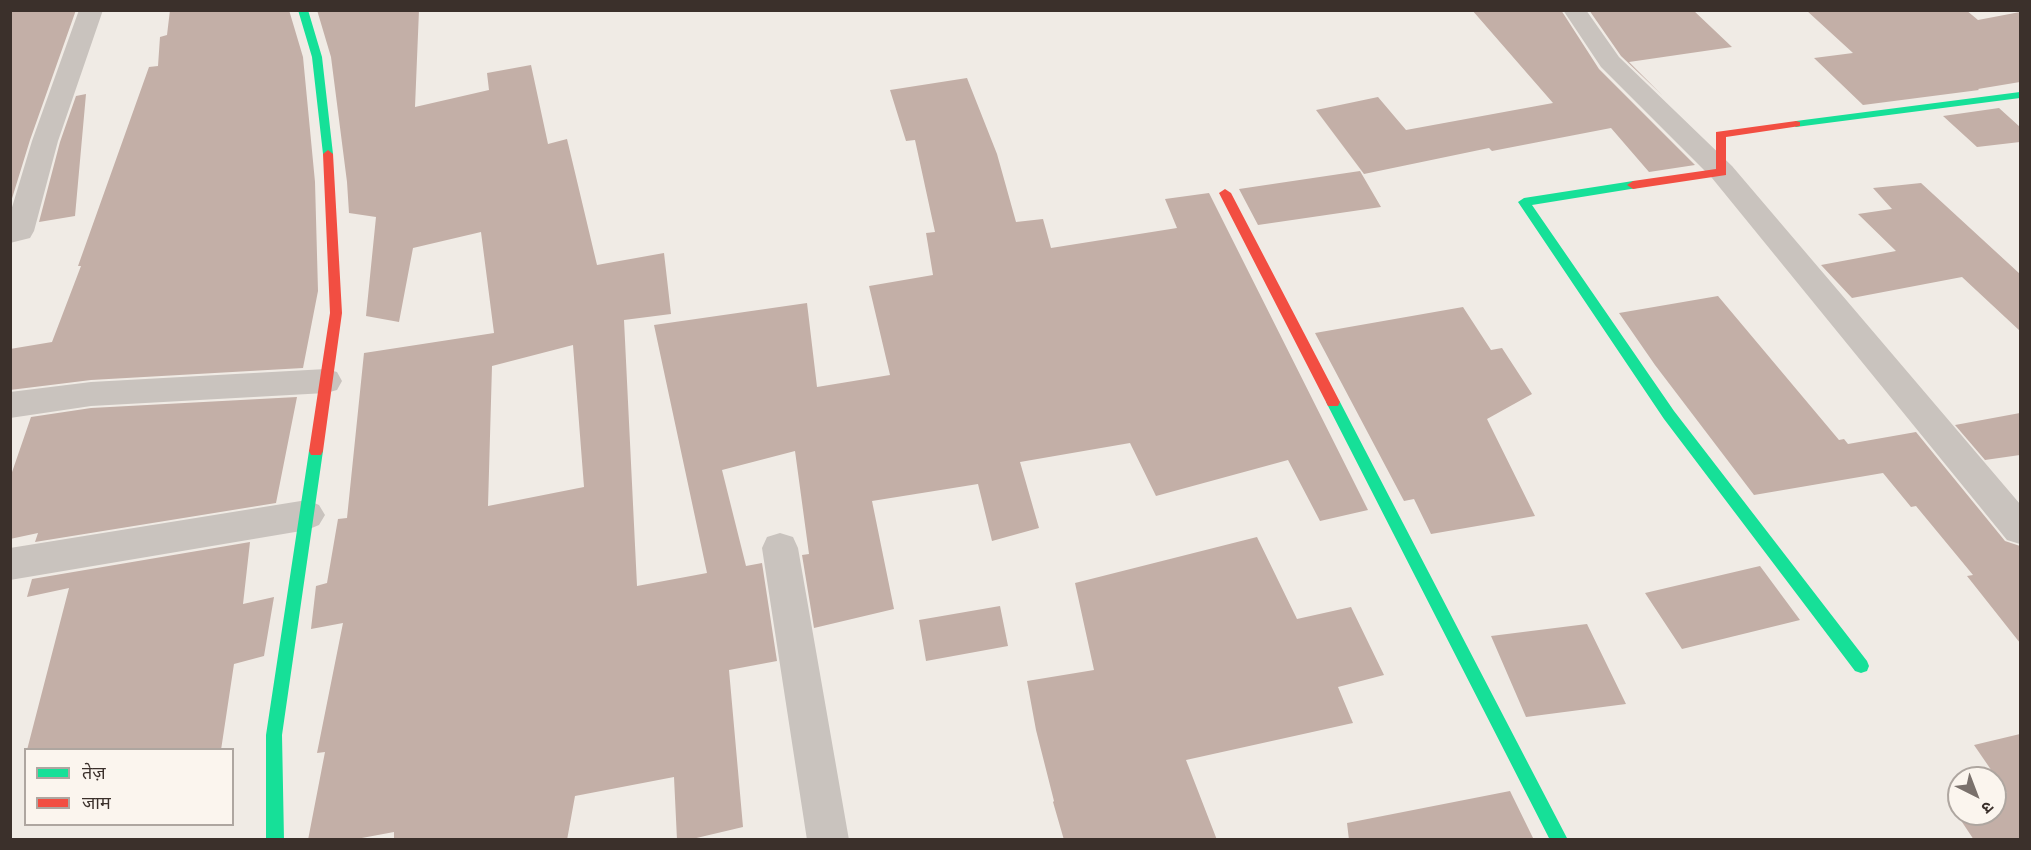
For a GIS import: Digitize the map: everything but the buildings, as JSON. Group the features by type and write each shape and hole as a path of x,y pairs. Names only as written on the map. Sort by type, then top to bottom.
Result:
{"street":[{"path":"10,233 20,231 45,141 91,10"},
{"path":"275,840 273,735 336,313 332,182 317,57 303,10"},
{"path":"1574,10 1610,62 1722,172 2020,529"},
{"path":"1722,172 1720,134 2020,94"},
{"path":"1722,172 1524,202 1669,415 1861,666"},
{"path":"1225,193 1560,840"},
{"path":"10,405 91,394 326,381"},
{"path":"10,564 307,515"},
{"path":"780,548 828,840"}],"traffic: fast":[{"path":"303,10 317,57 328,154"},
{"path":"1796,124 2020,95"},
{"path":"1633,185 1524,202 1669,415 1861,666"},
{"path":"1333,402 1560,840"},
{"path":"275,840 274,735 316,451"}],"traffic: jam":[{"path":"1633,185 1722,172 1720,134 1796,124"},
{"path":"316,451 336,313 328,154"},
{"path":"1225,193 1333,402"}]}
